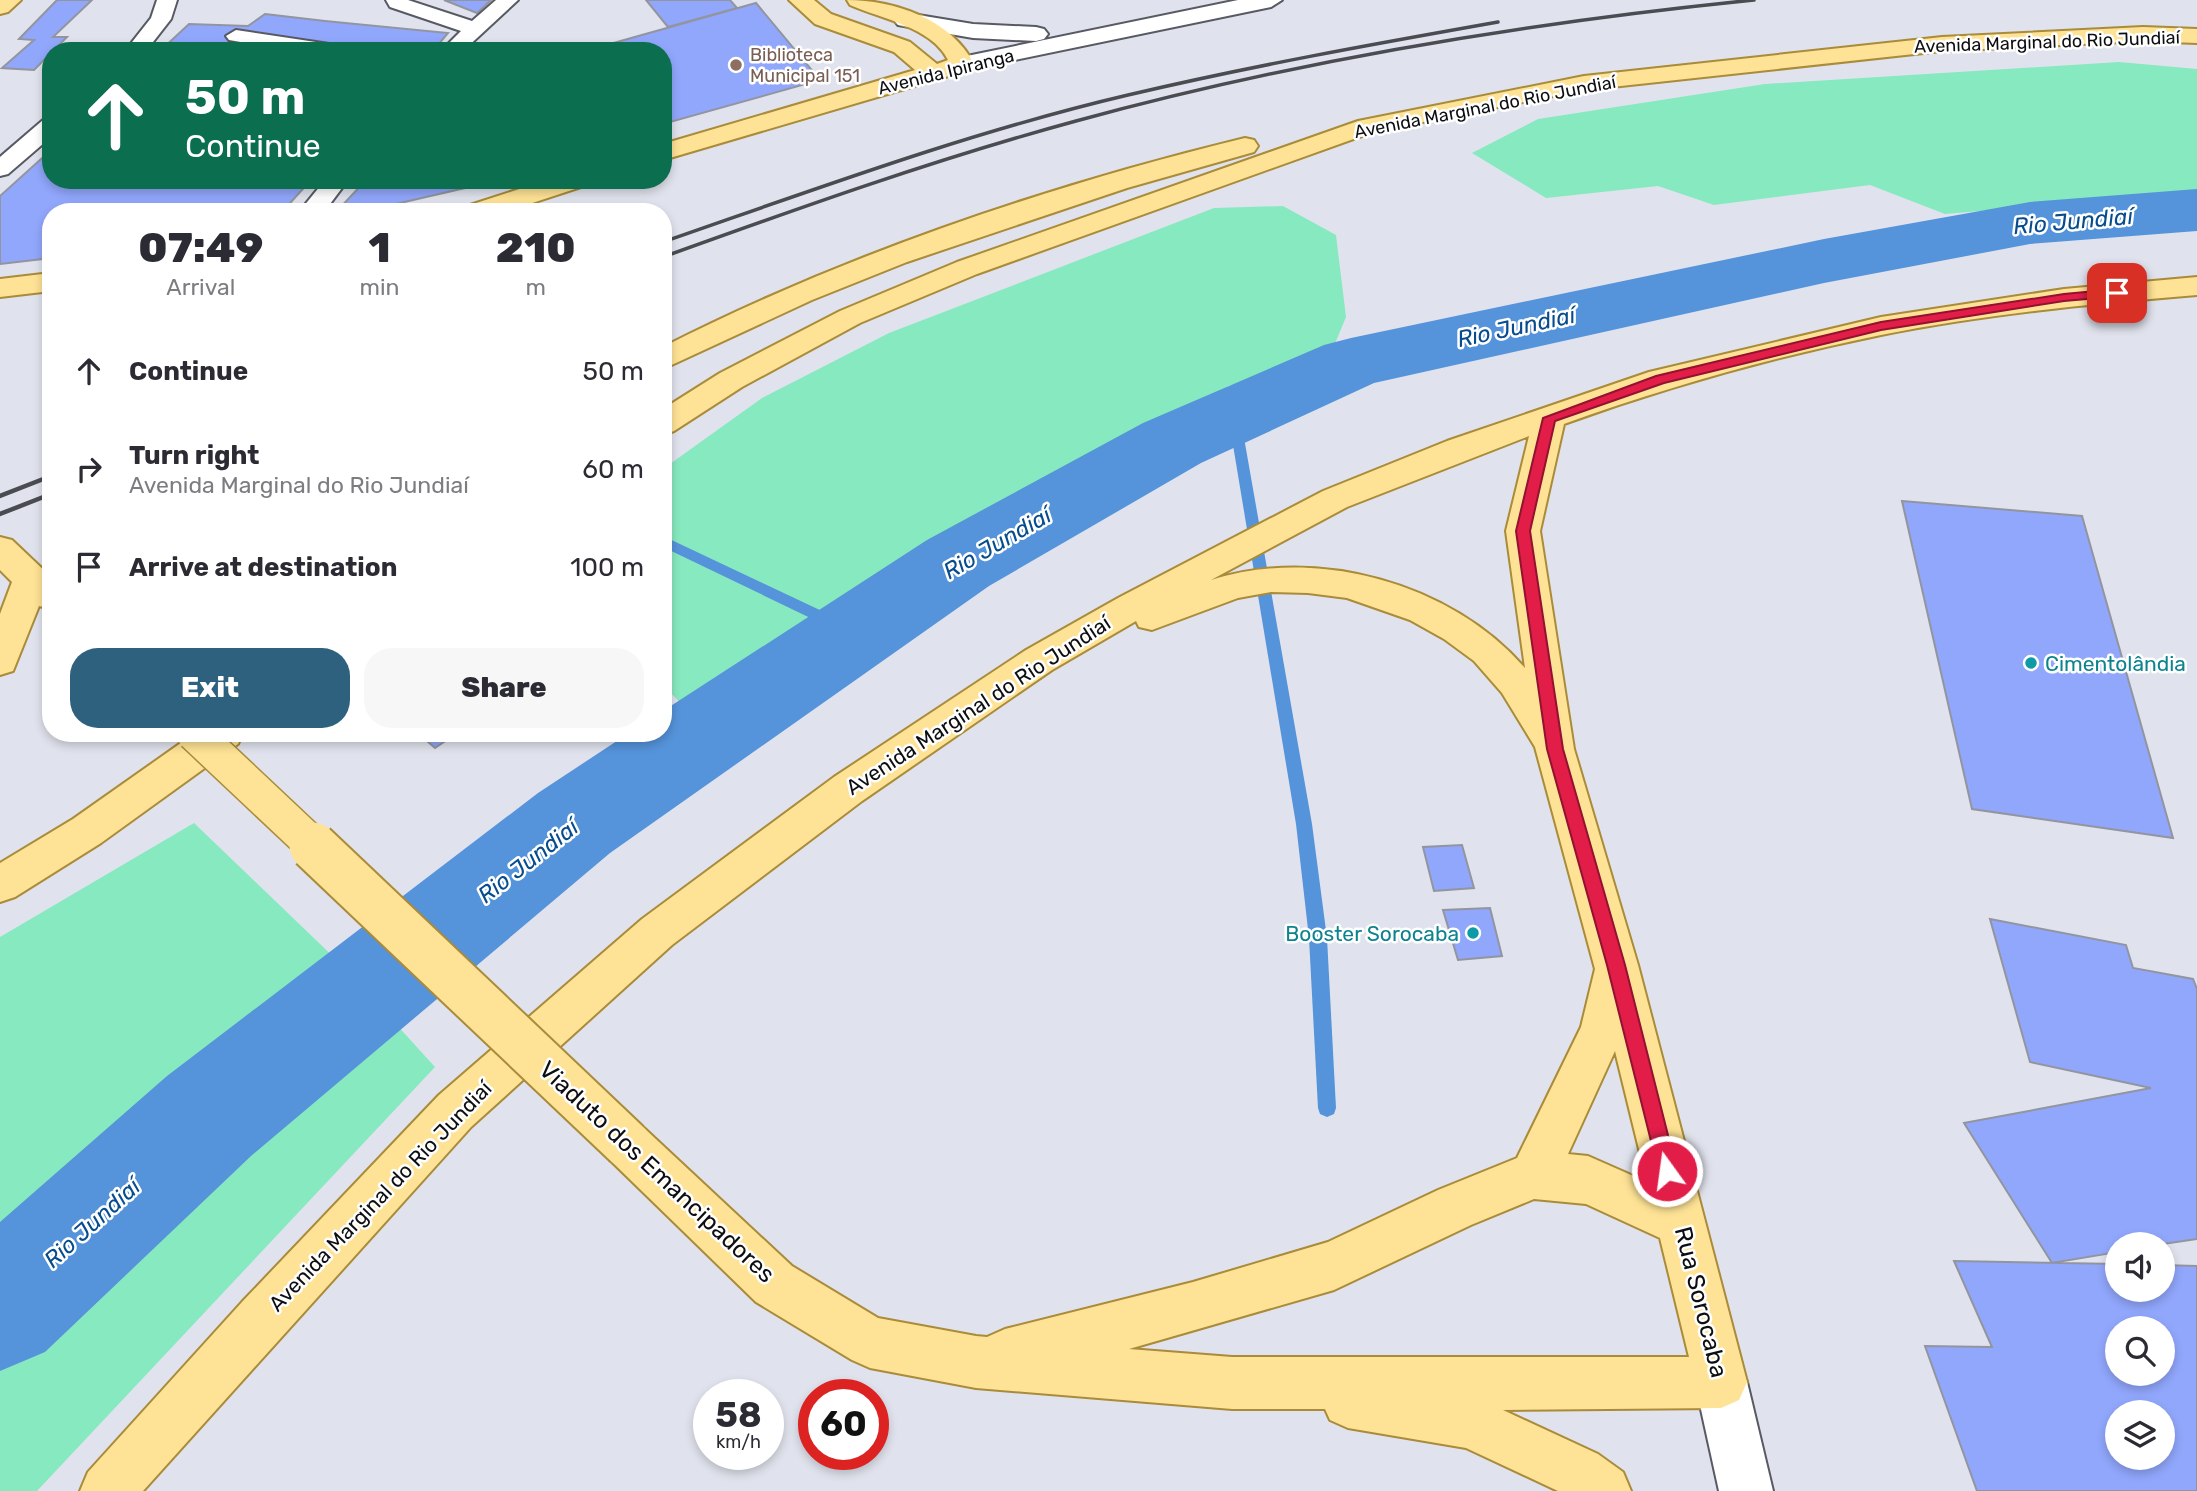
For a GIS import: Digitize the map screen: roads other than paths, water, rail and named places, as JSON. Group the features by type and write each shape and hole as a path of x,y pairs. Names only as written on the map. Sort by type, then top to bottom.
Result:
{"main road":[{"path":"0,7 10,0"},
{"path":"800,0 823,19 902,47 933,73"},
{"path":"858,0 906,20 949,44 958,53 962,64"},
{"name":"Avenida Ipiranga","path":"672,149 962,64 1270,0"},
{"name":"Avenida Ipiranga","path":"906,20 973,31 1012,34 1073,33 1150,24"},
{"name":"Avenida Marginal do Rio Jundiaí","path":"672,418 731,380 850,317 967,268 1367,126 1584,83 1929,45 2143,34 2197,36"},
{"path":"672,355 825,284 951,236 1221,152 1299,134 1367,126"},
{"path":"505,203 547,189"},
{"path":"0,288 42,283"},
{"name":"Avenida Marginal do Rio Jundiaí","path":"107,1491 260,1320 466,1102 657,932 848,789 1039,660 1215,561 1335,499 1458,449 1660,379 1881,326 2064,298 2197,286"},
{"path":"1549,418 1523,531 1555,749"},
{"path":"0,549 42,583"},
{"path":"1039,660 1238,585 1286,578 1335,583 1412,605 1478,644 1510,675 1555,749"},
{"path":"0,660 42,588"},
{"name":"Viaduto dos Emancipadores","path":"204,742 774,1284 870,1342 976,1362 1231,1383"},
{"path":"0,884 87,831 211,742"},
{"name":"Rua Sorocaba","path":"1555,749 1616,965 1746,1491"},
{"path":"1534,1175 1603,1029 1616,965"},
{"path":"976,1362 1194,1307 1334,1265 1455,1207 1534,1175 1588,1180 1680,1222"},
{"path":"1231,1383 1618,1385 1721,1382"},
{"path":"1231,1383 1469,1422 1579,1473 1604,1491"}],"lane":[{"path":"142,42 161,19 167,0"},
{"path":"396,0 475,29"},
{"path":"461,42 508,0"},
{"path":"236,36 276,42"},
{"path":"0,169 42,133"},
{"path":"318,203 330,189"}],"waterway":[{"name":"Rio Jundiaí","path":"0,1307 209,1116 574,823 958,563 1172,443 1351,363 1824,261 2030,223 2197,210"},
{"path":"1234,415 1304,824 1318,938 1327,1108"},
{"path":"672,545 855,633"}],"railway":[{"path":"672,254 920,168 1160,99 1413,46 1583,20 1754,0"},
{"path":"672,239 894,162 1069,110 1266,65 1498,22"},
{"path":"0,496 42,480"},
{"path":"0,514 42,498"}],"place":[{"name":"Biblioteca Municipal 151","path":"736,65"},
{"name":"Cimentolândia","path":"2031,663"},
{"name":"Booster Sorocaba","path":"1473,933"}]}
